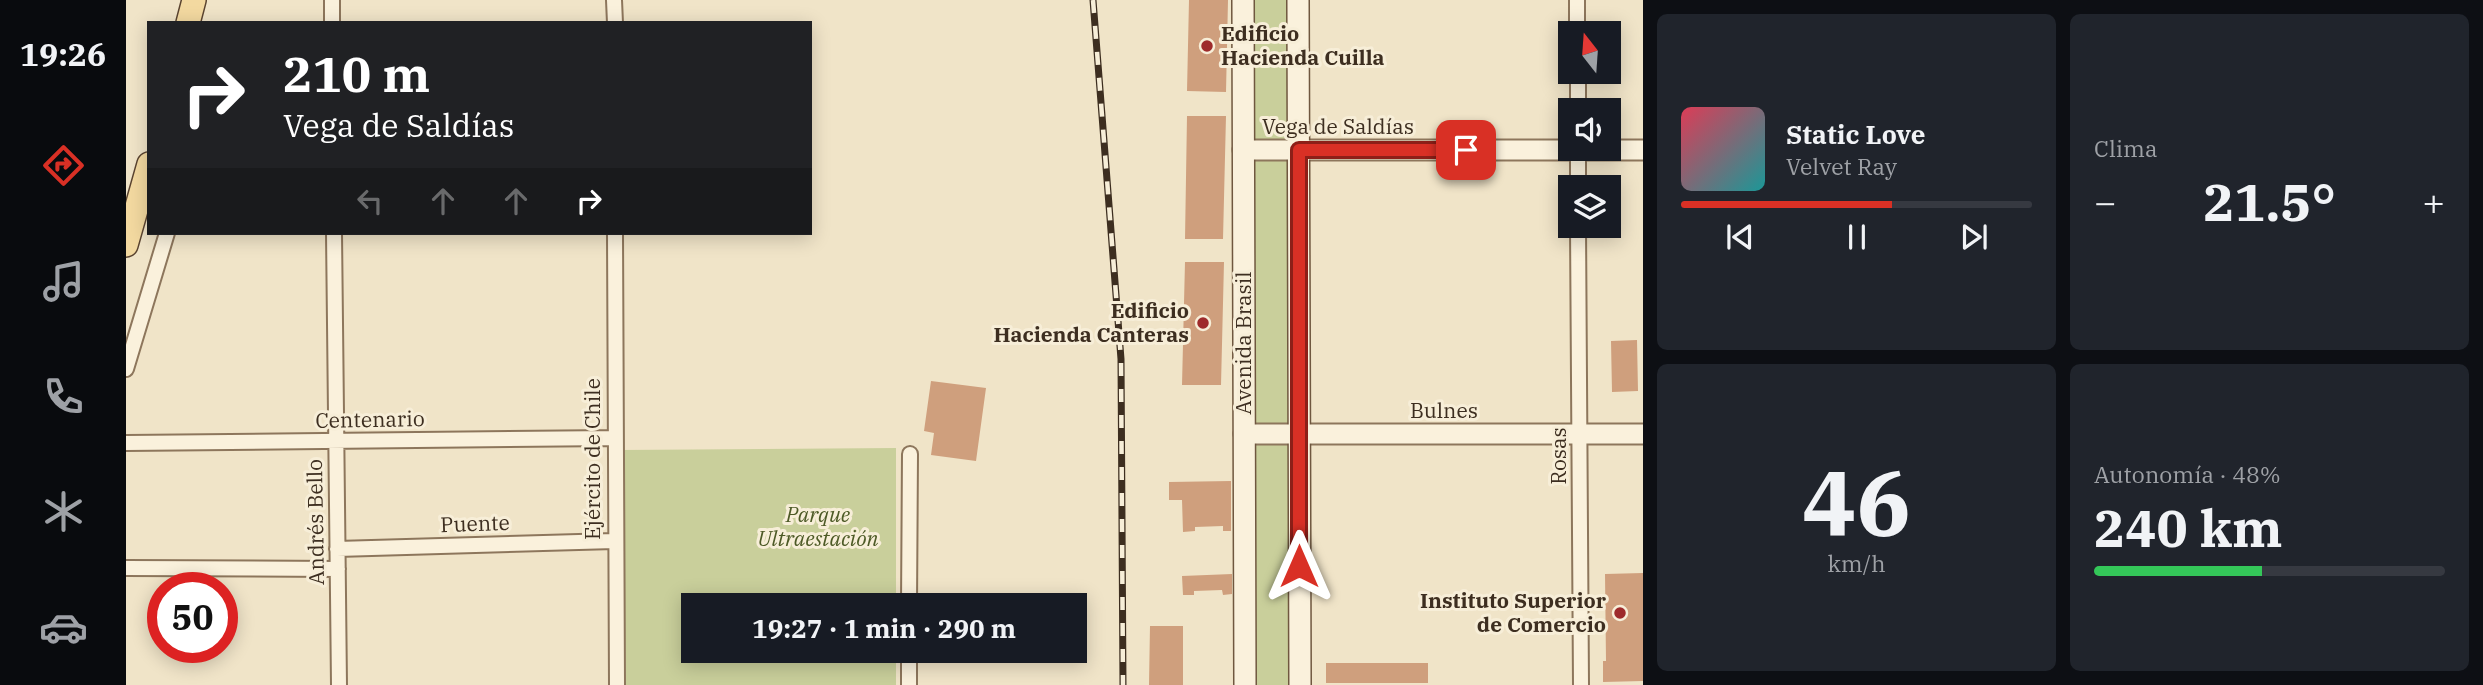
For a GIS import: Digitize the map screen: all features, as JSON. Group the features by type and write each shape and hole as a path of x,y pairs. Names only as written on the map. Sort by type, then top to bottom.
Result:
{"main road":[{"path":"189,21 194,0"},
{"name":"Avenida Brasil","path":"1243,0 1245,685"},
{"path":"1298,0 1300,685"},
{"path":"126,245 147,170"}],"street":[{"path":"332,0 332,21"},
{"path":"614,0 615,21"},
{"path":"1577,0 1577,21"},
{"name":"Vega de Saldías","path":"1243,150 1558,149"},
{"name":"Vega de Saldías","path":"1621,150 1643,150"},
{"path":"126,369 166,235"},
{"name":"Andrés Bello","path":"334,235 339,685"},
{"name":"Ejército de Chile","path":"615,235 614,541 617,685"},
{"name":"Rosas","path":"1578,238 1581,685"},
{"name":"Bulnes","path":"1244,434 1643,434"},
{"name":"Centenario","path":"126,443 614,438"},
{"path":"909,454 909,593"},
{"name":"Puente","path":"338,549 614,541"},
{"path":"126,568 338,569"},
{"path":"909,663 909,685"}],"green space":[{"path":"1248,0 1293,0 1294,145 1249,146"},
{"path":"1255,157 1294,157 1290,427 1253,428"},
{"path":"1292,440 1293,685 1254,685 1253,441"},
{"name":"Parque Ultraestación","path":"896,448 896,593 681,593 681,663 896,663 896,685 626,685 621,450"}],"building":[{"name":"Edificio Hacienda Cuilla","path":"1189,0 1228,0 1226,92 1187,91"},
{"path":"1187,116 1226,116 1223,239 1185,239"},
{"name":"Edificio Hacienda Canteras","path":"1185,262 1224,262 1221,385 1182,385"},
{"path":"1637,340 1638,391 1612,392 1611,341"},
{"path":"931,381 986,388 976,461 931,455 934,433 924,431"},
{"path":"1231,481 1231,531 1223,531 1223,526 1195,527 1195,531 1183,532 1182,500 1169,500 1169,482"},
{"name":"Instituto Superior de Comercio","path":"1643,573 1643,681 1603,682 1603,661 1606,661 1605,574"},
{"path":"1232,574 1232,594 1223,595 1222,590 1194,591 1194,595 1183,595 1182,576"},
{"path":"1150,626 1183,626 1183,685 1149,685"},
{"path":"1326,663 1428,663 1428,683 1326,683"}],"railway":[{"path":"1093,0 1121,359 1123,685"}],"place":[{"name":"Edificio Hacienda Cuilla","path":"1207,46"},
{"name":"Edificio Hacienda Canteras","path":"1203,323"},
{"name":"Instituto Superior de Comercio","path":"1620,613"}],"route":[{"path":"1299,566 1299,150 1466,150"}]}
